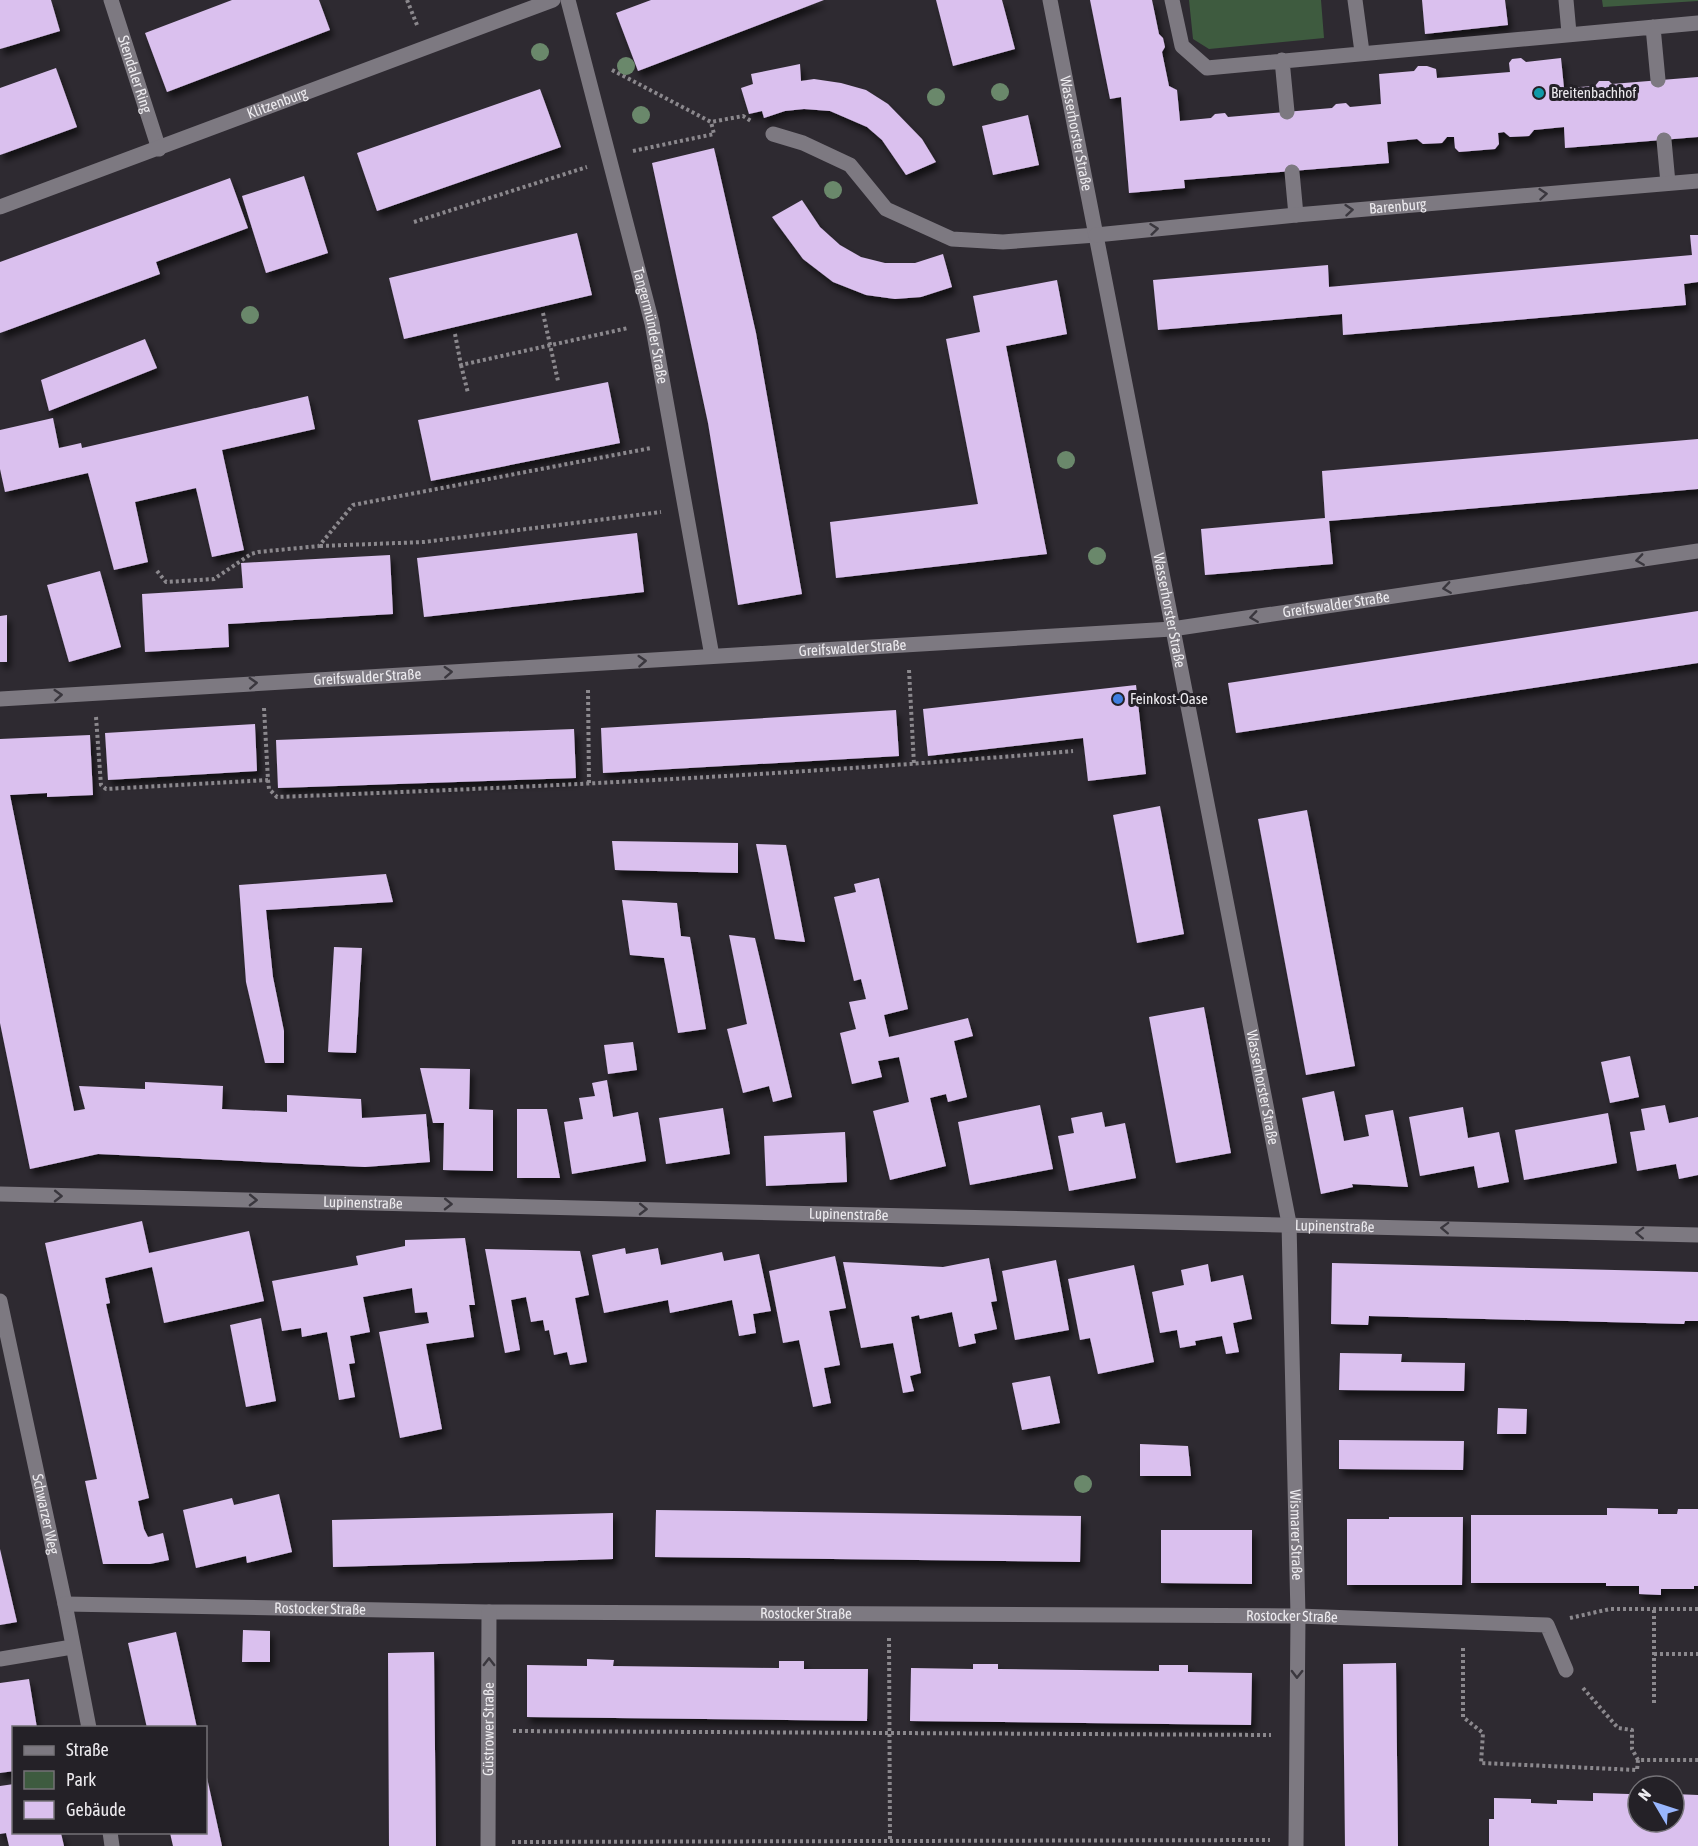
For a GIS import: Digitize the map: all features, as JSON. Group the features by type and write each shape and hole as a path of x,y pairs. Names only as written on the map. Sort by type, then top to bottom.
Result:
{"street":[{"name":"Stendaler Ring","path":"111,0 159,150"},
{"name":"Klitzenburg","path":"0,207 159,150 553,0"},
{"name":"Tangermünder Straße","path":"568,0 652,322 712,656"},
{"name":"Wasserhorster Straße","path":"1050,0 1289,1223"},
{"path":"1172,0 1182,46 1207,68 1569,33 1698,23"},
{"path":"1355,0 1362,52"},
{"path":"1566,0 1569,33"},
{"path":"1653,27 1658,80"},
{"path":"1282,60 1287,112"},
{"name":"Barenburg","path":"773,134 803,143 850,165 886,208 952,239 1003,242 1698,181"},
{"path":"1664,140 1668,183"},
{"path":"1292,172 1296,215"},
{"name":"Greifswalder Straße","path":"0,699 1172,628 1698,551"},
{"name":"Lupinenstraße","path":"0,1194 1289,1223 1698,1235"},
{"name":"Wismarer Straße","path":"1289,1223 1298,1616 1295,1735 1296,1843"},
{"name":"Schwarzer Weg","path":"0,1301 65,1604 88,1726"},
{"name":"Rostocker Straße","path":"65,1604 489,1612 1298,1616 1546,1624"},
{"name":"Güstrower Straße","path":"488,1844 489,1612"},
{"path":"1546,1624 1566,1670"},
{"path":"0,1659 72,1647"}],"path":[{"path":"582,54 711,122 743,116 773,134"},
{"path":"414,222 640,148 714,134 711,122"},
{"path":"543,313 558,381"},
{"path":"462,365 652,322"},
{"path":"454,334 468,393"},
{"path":"319,546 353,505 675,444"},
{"path":"157,571 166,582 214,579 251,554 319,546 424,542 686,509"},
{"path":"908,644 914,765"},
{"path":"587,664 589,785"},
{"path":"263,683 269,789 277,797 589,785 914,765 1073,751"},
{"path":"94,692 101,785 105,789 268,780"},
{"path":"1654,1609 1654,1703"},
{"path":"1546,1624 1600,1610 1698,1609"},
{"path":"889,1614 890,1841"},
{"path":"1463,1622 1463,1717 1482,1733 1481,1763 1637,1770 1638,1760 1632,1749 1632,1730 1618,1728 1566,1670"},
{"path":"1654,1654 1698,1654"},
{"path":"490,1730 1295,1735"},
{"path":"1638,1760 1698,1760"},
{"path":"488,1844 890,1841 1296,1843"}],"green space":[{"path":"1189,0 1321,0 1324,38 1209,49 1193,39"},
{"path":"1602,0 1698,0 1698,1 1603,7"}],"building":[{"path":"0,0 51,0 60,31 0,49"},
{"path":"232,0 319,0 330,30 167,92 145,33"},
{"path":"651,0 824,0 638,71 616,13"},
{"path":"936,0 1002,0 1015,49 953,66"},
{"name":"Breitenbachhof","path":"1090,0 1152,0 1159,34 1163,38 1165,47 1162,52 1169,86 1177,90 1180,121 1211,118 1215,114 1225,113 1228,117 1332,108 1336,104 1346,103 1350,107 1381,104 1379,74 1414,71 1418,66 1436,69 1437,78 1510,72 1509,63 1512,59 1521,58 1526,62 1561,58 1564,88 1595,86 1599,81 1609,81 1612,84 1698,77 1698,137 1565,148 1564,127 1534,130 1529,136 1510,137 1504,132 1498,133 1499,144 1495,149 1459,152 1455,148 1454,137 1447,137 1442,143 1423,144 1417,139 1387,142 1389,163 1184,180 1185,188 1129,193 1121,97 1110,99"},
{"path":"1422,0 1505,0 1508,25 1425,34"},
{"path":"800,64 801,81 814,79 841,83 866,90 888,104 922,139 936,162 906,175 882,140 867,127 830,111 804,109 785,111 764,118 762,111 749,114 741,88 753,84 751,74"},
{"path":"56,68 77,127 0,155 0,88"},
{"path":"540,89 561,147 377,211 357,153"},
{"path":"1028,115 1039,165 993,175 982,126"},
{"path":"714,148 756,333 802,594 738,605 708,423 652,163"},
{"path":"304,176 328,253 266,273 242,196"},
{"path":"230,178 248,228 156,262 160,274 0,333 0,262"},
{"path":"802,200 820,227 840,245 861,257 885,263 915,263 943,254 952,287 921,297 895,299 866,295 833,282 803,259 772,217"},
{"path":"577,233 592,295 404,339 389,278"},
{"path":"1690,235 1698,235 1698,282 1684,284 1686,305 1343,335 1342,314 1158,330 1153,280 1328,265 1329,287 1692,255"},
{"path":"1057,280 1067,334 1006,346 1047,554 836,578 830,522 978,504 946,339 980,332 973,296"},
{"path":"145,339 157,368 49,411 41,380"},
{"path":"608,382 620,443 431,481 418,420"},
{"path":"308,396 315,429 222,450 244,550 212,557 196,488 135,502 148,562 114,570 88,473 5,492 0,469 0,430 53,418 59,448 81,443 82,448"},
{"path":"1698,439 1698,489 1329,521 1333,564 1205,575 1201,529 1325,518 1322,471"},
{"path":"637,533 644,592 424,617 417,558"},
{"path":"390,555 393,614 228,624 229,647 145,652 142,594 243,588 241,563"},
{"path":"100,571 121,647 69,662 47,585"},
{"path":"1698,611 1698,663 1236,733 1228,683"},
{"path":"7,615 7,662 0,662 0,616"},
{"path":"1136,685 1146,774 1088,781 1083,738 928,756 923,709"},
{"path":"896,710 899,756 603,773 601,728"},
{"path":"255,724 257,771 108,780 105,733"},
{"path":"574,729 576,778 278,788 276,740"},
{"path":"90,735 93,795 47,797 47,793 10,795 74,1111 85,1109 79,1086 145,1089 145,1082 223,1086 222,1109 287,1112 287,1095 361,1099 362,1118 426,1114 430,1162 365,1167 98,1154 30,1169 0,1023 0,739"},
{"path":"1160,806 1184,934 1137,943 1113,815"},
{"path":"1307,810 1355,1066 1306,1075 1258,819"},
{"path":"612,841 738,843 738,873 615,870"},
{"path":"756,844 786,845 805,942 775,939"},
{"path":"386,874 393,902 266,910 273,977 284,1031 284,1063 265,1063 246,982 239,885"},
{"path":"879,878 908,1009 884,1015 889,1037 968,1018 973,1036 954,1041 967,1097 948,1102 946,1094 930,1098 946,1166 890,1180 873,1111 909,1102 899,1057 878,1061 882,1077 852,1084 840,1033 856,1029 849,1002 866,999 861,979 854,981 834,897 856,892 854,884"},
{"path":"622,900 677,903 681,936 690,937 706,1029 678,1033 664,958 630,955"},
{"path":"729,935 755,938 792,1097 773,1102 769,1086 743,1093 727,1029 747,1024"},
{"path":"334,947 362,948 356,1053 328,1052"},
{"path":"1204,1007 1231,1153 1176,1163 1149,1017"},
{"path":"633,1042 637,1070 608,1074 604,1045"},
{"path":"1630,1056 1639,1097 1610,1103 1601,1062"},
{"path":"420,1068 470,1069 469,1109 493,1110 493,1171 443,1170 444,1123 433,1123"},
{"path":"607,1080 613,1117 638,1112 646,1161 572,1174 564,1122 583,1119 579,1098 595,1096 592,1083"},
{"path":"1334,1091 1344,1141 1369,1136 1365,1115 1393,1110 1408,1187 1352,1184 1353,1187 1321,1194 1302,1098"},
{"path":"1040,1105 1053,1169 970,1185 958,1122"},
{"path":"1665,1105 1669,1123 1698,1117 1698,1175 1679,1179 1676,1164 1637,1171 1630,1132 1645,1130 1641,1109"},
{"path":"1463,1107 1468,1138 1499,1132 1509,1182 1478,1188 1474,1166 1420,1176 1409,1117"},
{"path":"723,1108 730,1154 666,1164 659,1118"},
{"path":"517,1109 547,1109 560,1178 517,1178"},
{"path":"1102,1112 1105,1127 1125,1123 1136,1178 1069,1191 1058,1136 1074,1133 1071,1118"},
{"path":"1608,1113 1617,1163 1524,1180 1515,1130"},
{"path":"845,1132 847,1182 766,1186 764,1136"},
{"path":"142,1221 149,1253 249,1231 264,1301 164,1323 152,1267 105,1278 110,1303 106,1304 149,1498 138,1501 144,1529 148,1537 163,1533 169,1560 150,1564 103,1564 85,1481 97,1479 45,1243"},
{"path":"465,1238 475,1305 469,1305 474,1337 426,1344 442,1429 400,1438 379,1332 429,1323 427,1312 415,1313 412,1288 363,1297 370,1332 350,1336 355,1363 349,1364 355,1397 339,1400 327,1332 302,1337 301,1328 282,1331 272,1281 358,1265 356,1256 405,1246 405,1240"},
{"path":"625,1248 626,1254 658,1248 661,1265 722,1252 724,1261 759,1254 771,1311 753,1314 756,1333 739,1336 732,1300 670,1313 668,1300 604,1313 592,1255"},
{"path":"485,1249 580,1251 589,1295 575,1298 587,1362 570,1365 567,1352 554,1355 549,1330 545,1331 543,1320 531,1322 526,1297 511,1300 520,1350 505,1353"},
{"path":"835,1256 846,1308 829,1311 840,1365 824,1368 831,1403 813,1407 799,1340 783,1343 769,1271"},
{"path":"989,1258 997,1301 991,1302 997,1329 974,1334 976,1343 959,1347 952,1312 920,1319 919,1315 911,1317 921,1373 910,1376 914,1391 903,1393 893,1343 861,1348 843,1262 943,1267"},
{"path":"1056,1260 1069,1330 1015,1340 1002,1271"},
{"path":"1332,1263 1698,1272 1698,1321 1685,1321 1684,1324 1369,1316 1368,1325 1331,1324"},
{"path":"1208,1264 1211,1282 1243,1275 1252,1319 1233,1323 1239,1352 1226,1354 1222,1336 1195,1341 1196,1345 1180,1348 1177,1330 1160,1333 1152,1292 1184,1285 1181,1270"},
{"path":"1134,1265 1154,1362 1098,1374 1090,1338 1080,1340 1068,1279"},
{"path":"261,1318 276,1401 246,1407 230,1325"},
{"path":"1340,1353 1402,1354 1401,1362 1465,1363 1464,1391 1339,1390"},
{"path":"1050,1376 1060,1423 1022,1430 1012,1383"},
{"path":"1498,1408 1527,1409 1526,1434 1497,1434"},
{"path":"1339,1440 1464,1441 1463,1470 1339,1469"},
{"path":"1140,1444 1188,1446 1191,1476 1140,1476"},
{"path":"279,1494 292,1552 247,1563 246,1556 196,1568 183,1510 232,1498 234,1505"},
{"path":"1607,1508 1658,1509 1658,1514 1677,1514 1678,1509 1698,1509 1698,1586 1694,1586 1694,1589 1661,1589 1661,1595 1639,1594 1639,1586 1606,1586 1606,1583 1471,1583 1471,1515 1607,1515"},
{"path":"656,1510 1081,1516 1080,1562 655,1557"},
{"path":"613,1513 613,1559 333,1567 332,1520"},
{"path":"1389,1517 1463,1517 1462,1585 1347,1585 1347,1519 1389,1519"},
{"path":"1161,1530 1252,1530 1252,1584 1161,1583"},
{"path":"0,1549 17,1622 0,1625"},
{"path":"243,1630 270,1631 270,1662 242,1662"},
{"path":"176,1632 197,1726 147,1726 128,1643"},
{"path":"434,1652 436,1846 389,1846 388,1653"},
{"path":"587,1659 614,1660 613,1666 779,1668 779,1661 804,1661 804,1669 868,1669 867,1721 527,1717 527,1665 587,1666"},
{"path":"1396,1663 1398,1846 1345,1846 1343,1664"},
{"path":"973,1664 998,1664 998,1669 1159,1671 1159,1665 1188,1665 1188,1672 1252,1673 1251,1725 910,1721 911,1668 973,1669"},
{"path":"29,1679 37,1726 12,1726 12,1771 0,1773 0,1683"},
{"path":"207,1778 222,1846 173,1846 170,1834 207,1834"},
{"path":"12,1784 12,1834 61,1834 64,1846 9,1846 6,1833 0,1834 0,1786"},
{"path":"1593,1793 1626,1794 1626,1834 1686,1834 1686,1794 1698,1795 1698,1846 1489,1846 1489,1819 1494,1819 1494,1798 1531,1799 1531,1803 1557,1804 1557,1800 1593,1801"}],"place":[{"name":"Breitenbachhof","path":"1539,93"},
{"name":"Feinkost-Oase","path":"1118,699"}]}
